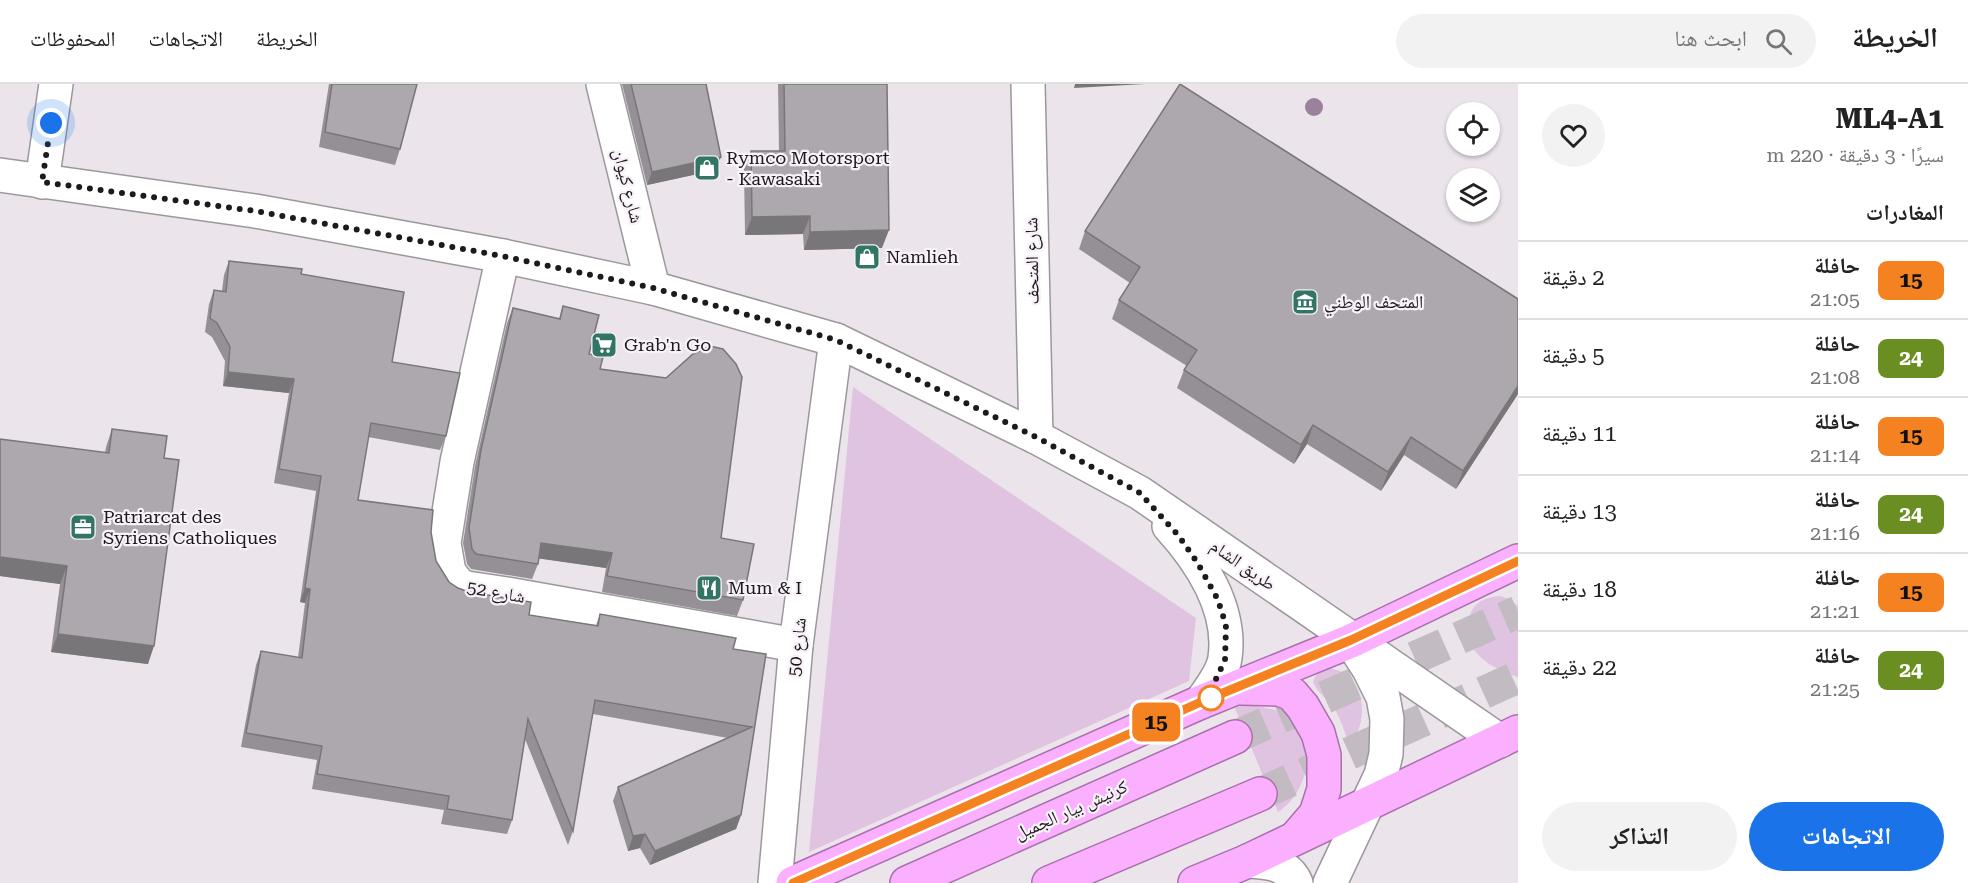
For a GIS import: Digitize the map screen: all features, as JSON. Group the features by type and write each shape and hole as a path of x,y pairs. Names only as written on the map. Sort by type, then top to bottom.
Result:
{"highway":[{"path":"793,883 1201,702 1351,640 1518,561"},
{"path":"1237,688 1273,688 1292,694 1303,707 1318,733 1324,755 1324,789 1316,814 1296,837"},
{"name":"كرنيش بيار الجميل","path":"907,883 1235,737"},
{"path":"1195,883 1248,861 1367,803 1513,743"},
{"path":"1049,883 1260,794"}],"street":[{"path":"42,182 56,84"},
{"name":"شارع كيوان","path":"603,84 653,288"},
{"name":"شارع المتحف","path":"1028,84 1036,437"},
{"name":"طريق الشام","path":"0,175 255,211 502,256 653,288 836,340 1036,437 1140,493 1351,640 1513,743"},
{"name":"شارع 52","path":"502,256 457,462 444,543 449,572 454,580 467,588 796,645"},
{"name":"شارع 50","path":"775,883 796,645 836,340"},
{"path":"1140,493 1178,535 1197,562 1217,598 1226,627 1225,660 1214,683 1201,702"},
{"path":"1330,883 1381,776 1386,753 1387,719 1383,697 1351,640"},
{"path":"1248,861 1275,863 1290,872 1296,883"}],"shaded area":[{"path":"853,387 1196,618 1189,681 809,852"},
{"path":"1500,596 1518,606 1518,677 1500,670 1483,659 1474,650 1469,637 1470,614 1476,605 1487,598"},
{"path":"1330,668 1347,675 1360,694 1362,710 1360,726 1349,744 1342,723 1334,709 1313,682 1318,671"},
{"path":"1250,705 1282,713 1294,722 1302,734 1306,748 1307,762 1298,791 1278,812 1234,706"}],"building":[{"path":"332,84 417,84 400,149 325,132"},
{"path":"631,84 706,84 721,157 652,172"},
{"path":"784,84 887,84 889,230 810,232 810,216 752,217 751,151 785,151"},
{"name":"المتحف الوطني","path":"1180,84 1518,299 1518,386 1463,471 1411,437 1388,472 1313,425 1301,445 1184,370 1197,350 1119,300 1140,267 1085,231"},
{"path":"229,261 302,269 301,274 404,292 392,362 460,373 446,436 371,423 358,500 433,510 431,532 436,561 449,582 469,592 531,602 529,615 598,626 600,614 736,638 733,649 766,654 741,815 655,851 645,834 633,836 618,787 752,727 595,700 573,831 528,719 512,820 447,809 449,796 317,774 322,746 246,733 261,651 302,658 310,589 305,588 321,476 279,469 294,379 228,372 230,347 217,323 210,318 214,290 226,292"},
{"path":"563,306 599,315 589,354 603,357 600,369 666,378 693,354 710,346 723,349 736,364 742,377 721,538 754,544 743,600 607,576 612,553 541,543 538,564 476,554 472,549 469,528 481,450 513,308 560,319"},
{"name":"Patriarcat des Syriens Catholiques","path":"112,429 167,436 164,458 179,460 154,646 58,634 67,566 0,557 0,439 109,453"}],"tunnel":[{"path":"1235,737 1518,612"},
{"path":"1260,794 1518,677"}],"bus line":[{"name":"15","path":"793,883 1201,702 1351,640 1518,561"}],"place":[{"name":"Rymco Motorsport - Kawasaki","path":"707,168"},
{"name":"Namlieh","path":"867,257"},
{"name":"المتحف الوطني","path":"1305,302"},
{"name":"Grab'n Go","path":"604,345"},
{"name":"Patriarcat des Syriens Catholiques","path":"83,527"},
{"name":"Mum & I","path":"709,588"}],"route":[{"path":"51,123 42,182 255,211 502,256 653,288 836,340 1036,437 1140,493 1178,535 1197,562 1217,598 1226,627 1225,660 1214,683 1201,702 1211,698"}]}
